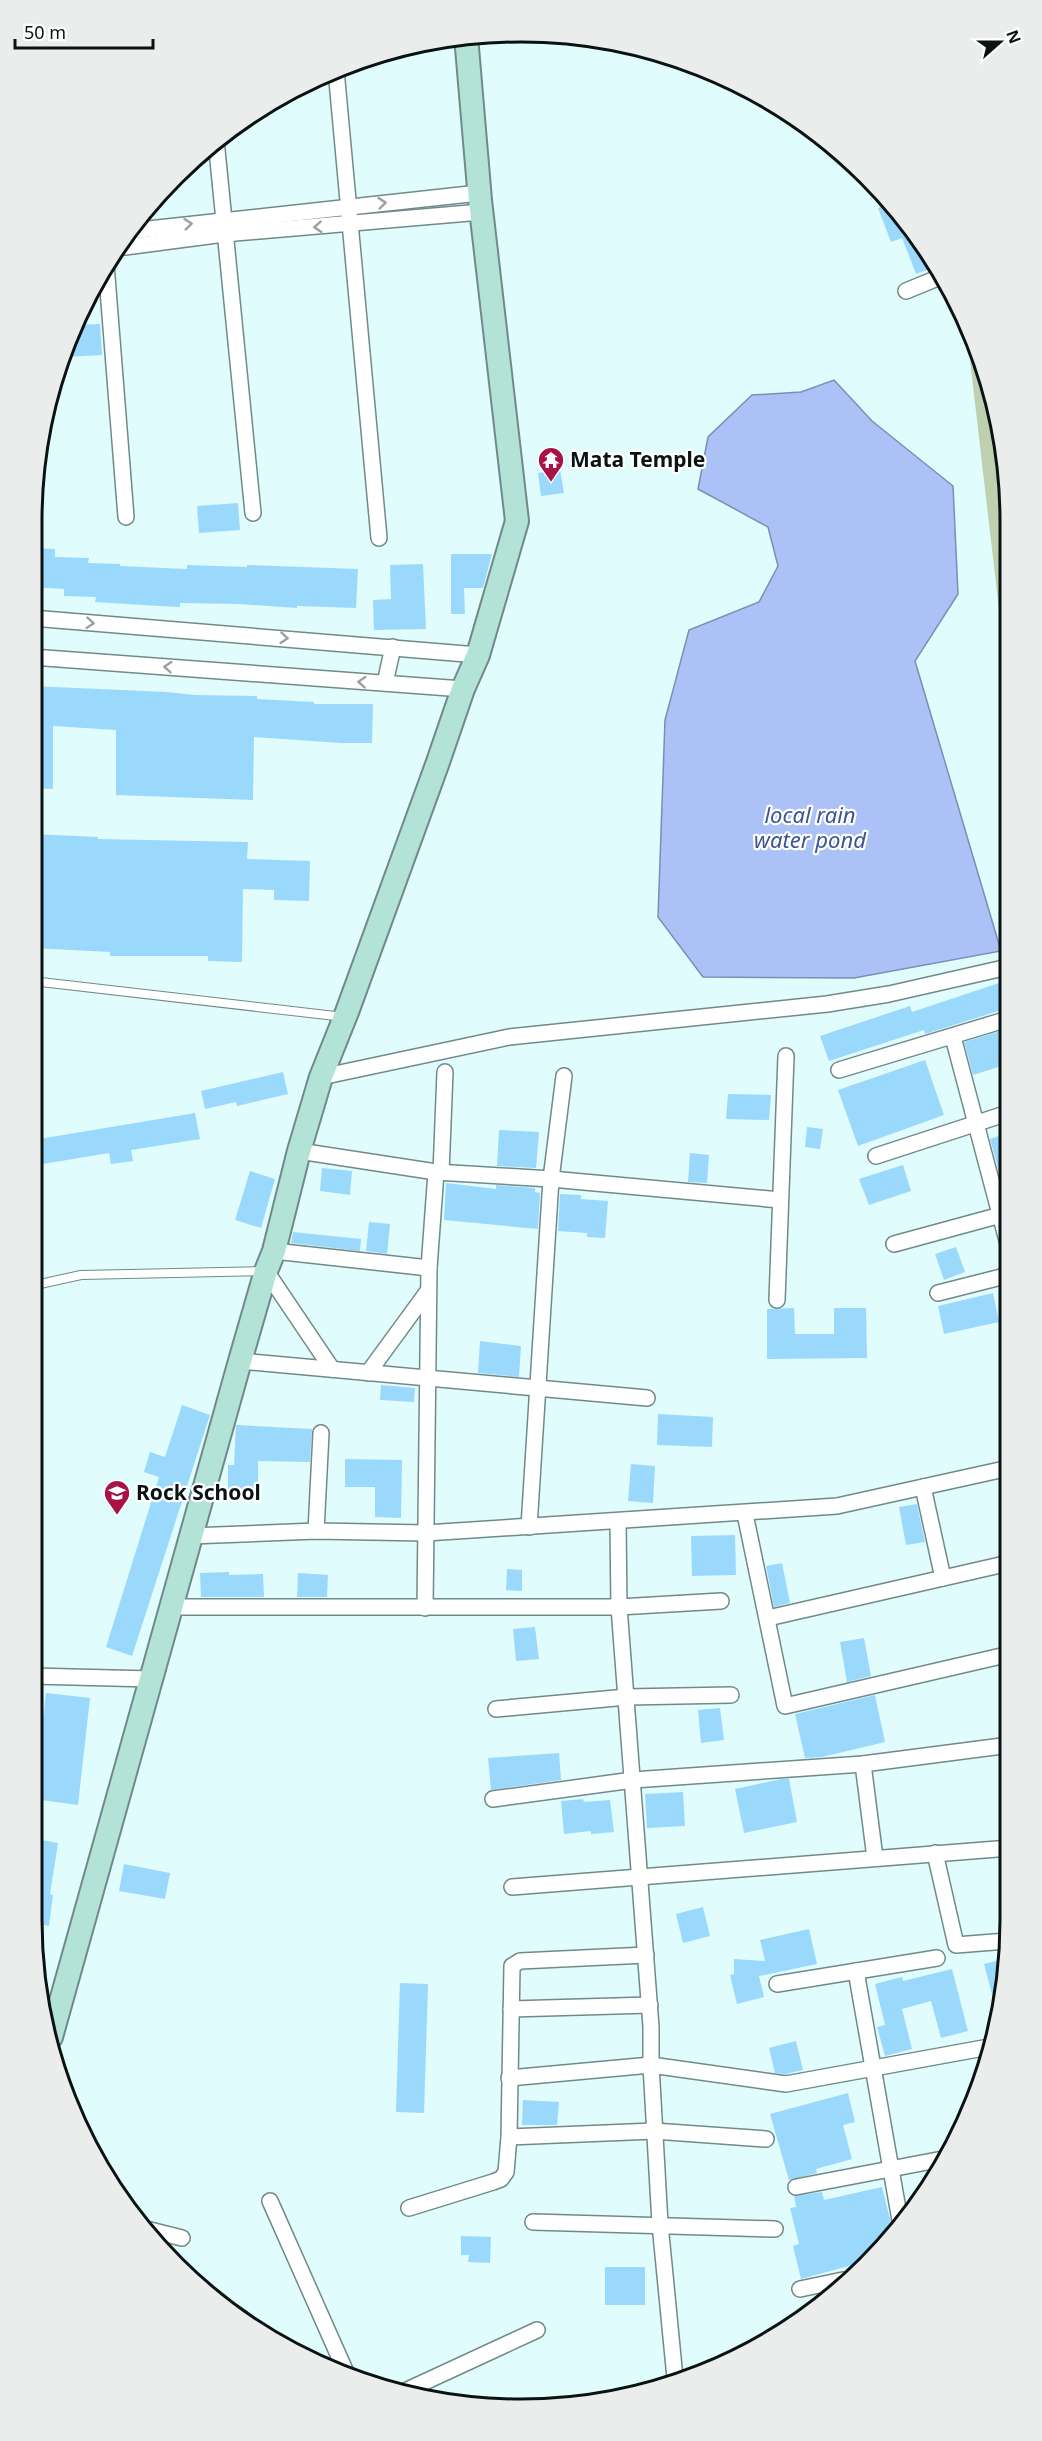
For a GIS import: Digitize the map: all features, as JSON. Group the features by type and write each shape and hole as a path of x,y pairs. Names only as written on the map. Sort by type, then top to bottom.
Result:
{"street":[{"path":"54,2026 321,1077 345,1017 463,689 478,654 517,521 480,202 467,45"},
{"path":"337,79 379,538"},
{"path":"217,151 253,513"},
{"path":"130,245 349,207 480,202"},
{"path":"140,231 351,225 480,202"},
{"path":"107,279 126,517"},
{"path":"906,291 934,279"},
{"path":"42,619 478,654"},
{"path":"385,683 393,647"},
{"path":"42,658 463,689"},
{"path":"321,1077 508,1037 827,1004 889,994 1000,969"},
{"path":"839,1070 1000,1022"},
{"path":"953,1037 1000,1201"},
{"path":"777,1300 786,1056"},
{"path":"425,1608 428,1291 445,1072"},
{"path":"529,1527 551,1179 564,1076"},
{"path":"876,1156 1000,1116"},
{"path":"299,1151 439,1172 551,1179 780,1200"},
{"path":"894,1245 1000,1215"},
{"path":"270,1261 429,1268"},
{"path":"270,1261 332,1369"},
{"path":"938,1293 1000,1277"},
{"path":"368,1372 428,1291"},
{"path":"240,1361 647,1398"},
{"path":"316,1531 321,1433"},
{"path":"191,1536 316,1531 426,1533 745,1514 837,1506 1000,1470"},
{"path":"923,1487 943,1578"},
{"path":"745,1514 785,1706 1000,1656"},
{"path":"618,1522 619,1607 650,2006 660,2224 675,2374"},
{"path":"768,1617 1000,1565"},
{"path":"173,1607 619,1607 721,1601"},
{"path":"42,1676 152,1679"},
{"path":"496,1709 627,1697 731,1695"},
{"path":"493,1800 633,1780 863,1764 1000,1746"},
{"path":"863,1764 875,1858"},
{"path":"512,1887 1000,1849"},
{"path":"935,1853 956,1945 999,1942"},
{"path":"410,2208 501,2178 506,2172 509,2137 512,1966 515,1963 646,1955"},
{"path":"777,1984 937,1958"},
{"path":"856,1971 899,2214"},
{"path":"512,2009 650,2006"},
{"path":"509,2078 651,2065 786,2084 983,2048"},
{"path":"509,2137 654,2131 766,2139"},
{"path":"796,2187 936,2160"},
{"path":"270,2201 343,2365"},
{"path":"533,2222 775,2229"},
{"path":"158,2232 182,2238"},
{"path":"800,2289 835,2282"},
{"path":"414,2387 537,2330"}],"lane":[{"path":"42,982 345,1017"},
{"path":"42,1284 81,1275 270,1261"}],"green space":[{"path":"970,360 975,367 984,397 996,458 1000,521 1000,618"}],"water":[{"name":"local rain water pond","path":"834,380 872,421 953,486 958,594 915,661 1000,951 854,978 703,977 658,917 665,720 689,630 759,602 778,566 768,527 698,489 708,437 752,395 801,392"}],"building":[{"path":"882,206 901,229 928,270 916,274 902,238 891,242 878,208"},
{"path":"100,324 102,355 71,357 84,325"},
{"name":"Mata Temple","path":"560,470 564,493 541,496 538,473"},
{"path":"238,503 240,530 199,533 197,506"},
{"path":"42,548 55,549 55,557 89,558 88,563 120,564 120,566 187,569 187,565 247,567 247,565 358,569 356,608 180,603 180,607 95,602 96,597 64,596 64,589 42,588"},
{"path":"451,554 492,554 483,588 464,588 465,614 451,614"},
{"path":"423,564 426,629 374,630 373,600 391,599 390,565"},
{"path":"42,686 257,696 257,699 314,702 314,704 373,704 372,743 254,737 253,800 116,795 116,730 53,726 53,789 42,788"},
{"path":"42,834 98,837 98,839 248,842 247,859 310,861 309,901 274,900 274,890 243,889 242,962 208,961 208,956 110,956 110,952 42,949"},
{"path":"1000,983 1000,1011 925,1034 924,1030 829,1061 820,1036 910,1006 912,1012"},
{"path":"1000,1031 1000,1067 973,1075 964,1042"},
{"path":"925,1060 944,1115 858,1146 838,1090"},
{"path":"283,1072 288,1094 237,1106 236,1102 205,1109 201,1091"},
{"path":"728,1094 771,1095 769,1120 726,1119"},
{"path":"195,1113 200,1139 131,1150 133,1161 111,1164 109,1153 42,1164 42,1138"},
{"path":"807,1127 823,1129 820,1149 805,1147"},
{"path":"499,1130 539,1132 536,1168 497,1166"},
{"path":"1000,1136 1000,1175 990,1139"},
{"path":"690,1153 709,1155 707,1183 688,1182"},
{"path":"903,1165 911,1191 869,1205 859,1179"},
{"path":"322,1168 352,1171 350,1195 320,1191"},
{"path":"250,1171 275,1179 261,1228 235,1220"},
{"path":"446,1183 496,1189 496,1185 535,1188 535,1192 540,1193 538,1229 444,1220"},
{"path":"560,1194 581,1195 581,1199 608,1201 605,1238 587,1237 587,1233 558,1231"},
{"path":"369,1222 390,1224 387,1254 366,1251"},
{"path":"293,1232 361,1239 360,1251 291,1243"},
{"path":"956,1247 965,1272 944,1280 935,1254"},
{"path":"993,1293 999,1322 944,1334 938,1306"},
{"path":"794,1308 795,1334 834,1334 834,1308 866,1308 867,1358 767,1359 767,1309"},
{"path":"480,1341 521,1346 519,1377 478,1373"},
{"path":"381,1385 415,1388 414,1402 380,1400"},
{"path":"182,1405 210,1415 132,1656 106,1647 159,1477 144,1472 150,1452 165,1457"},
{"path":"658,1414 713,1417 712,1447 657,1445"},
{"path":"236,1425 312,1429 310,1462 258,1461 258,1491 228,1491 228,1465 234,1465"},
{"path":"345,1459 402,1460 401,1518 375,1517 375,1487 345,1487"},
{"path":"631,1464 655,1466 653,1503 628,1501"},
{"path":"917,1504 925,1542 906,1545 899,1507"},
{"path":"735,1535 736,1575 692,1576 691,1536"},
{"path":"782,1563 790,1603 774,1607 766,1566"},
{"path":"507,1569 522,1570 522,1591 506,1590"},
{"path":"229,1572 229,1575 263,1574 264,1597 201,1597 200,1573"},
{"path":"298,1573 328,1575 327,1597 297,1597"},
{"path":"535,1627 539,1659 516,1661 513,1629"},
{"path":"864,1638 871,1676 847,1682 840,1642"},
{"path":"46,1693 90,1698 78,1805 42,1800 42,1728"},
{"path":"875,1695 885,1742 822,1757 805,1758 795,1714"},
{"path":"720,1708 724,1740 701,1743 698,1710"},
{"path":"559,1753 561,1780 491,1790 488,1758"},
{"path":"789,1779 797,1822 744,1833 735,1789"},
{"path":"683,1792 685,1826 647,1828 645,1794"},
{"path":"583,1799 584,1802 610,1800 614,1832 591,1834 591,1831 564,1834 561,1801"},
{"path":"42,1840 58,1843 50,1894 53,1895 49,1926 42,1925"},
{"path":"124,1864 170,1873 165,1899 119,1891"},
{"path":"703,1907 710,1936 683,1943 676,1914"},
{"path":"809,1929 817,1964 759,1976 764,1997 737,2004 730,1975 734,1974 734,1959 765,1961 760,1940"},
{"path":"998,1960 993,1999 984,1964"},
{"path":"952,1969 968,2031 941,2038 931,2001 902,2009 912,2049 885,2056 877,2027 885,2025 875,1984 902,1977 903,1981"},
{"path":"400,1983 428,1984 424,2113 396,2112"},
{"path":"796,2041 803,2070 786,2074 775,2073 769,2048"},
{"path":"848,2093 855,2122 843,2125 852,2159 816,2169 817,2173 789,2180 770,2114"},
{"path":"523,2100 559,2102 557,2125 522,2125"},
{"path":"882,2187 891,2224 854,2265 801,2279 793,2246 799,2244 790,2208 796,2207 794,2196 822,2192 824,2200"},
{"path":"461,2236 491,2237 490,2263 468,2262 469,2255 461,2255"},
{"path":"605,2267 645,2267 645,2305 605,2305"}],"place":[{"name":"Mata Temple","path":"551,483"},
{"name":"Rock School","path":"117,1516"}]}
